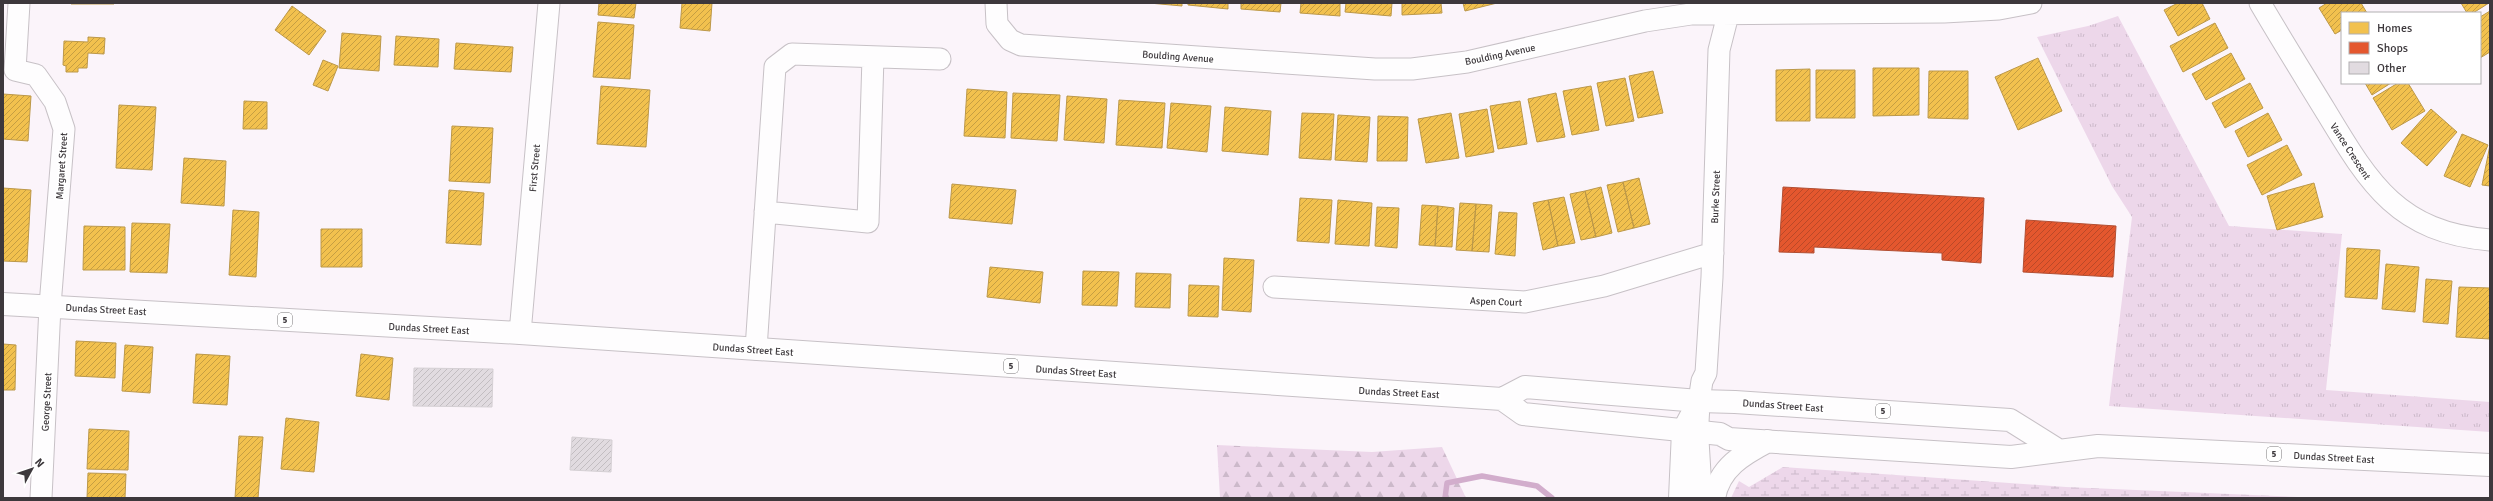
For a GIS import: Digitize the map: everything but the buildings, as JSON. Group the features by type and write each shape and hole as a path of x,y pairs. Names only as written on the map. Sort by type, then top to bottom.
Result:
{"main road":[{"name":"Dundas Street East","path":"3,304 520,333 1502,399 1525,387 1700,391 1735,402 2010,420 2058,450"},
{"name":"Burke Street","path":"1680,498 1690,432 1700,391"},
{"name":"Dundas Street East","path":"1502,399 1523,414 1720,434 1729,439 2011,457 2098,446 2141,446 2490,465"},
{"path":"1690,432 1701,498"},
{"path":"1714,498 1715,489 1726,470 1740,456 1768,441"}],"street":[{"name":"Margaret Street","path":"19,3 9,71 36,75 56,102 64,129 50,306"},
{"name":"First Street","path":"520,333 549,3"},
{"name":"Boulding Avenue","path":"996,3 996,24 1010,40 1021,45 1375,69 1412,69 1488,57 1645,21 1730,8 1944,12 1999,9 2030,3"},
{"name":"Vance Crescent","path":"2260,3 2358,165 2387,199 2406,213 2439,230 2465,238 2490,240"},
{"name":"Burke Street","path":"1700,391 1706,373 1713,253 1719,50 1730,8"},
{"path":"756,349 775,67 792,54 940,59"},
{"path":"765,212 868,222 873,57"},
{"name":"Aspen Court","path":"1274,287 1525,302 1604,286 1713,253"},
{"name":"George Street","path":"41,498 50,306"}],"green space":[{"path":"2118,16 2229,226 2342,234 2326,390 2490,402 2490,432 2109,406 2132,217 2112,186 2037,37 2088,26"},
{"path":"1217,445 1372,452 1442,447 1466,498 1220,498"},
{"path":"1783,467 2066,487 2321,498 1731,498 1739,481 1749,487"}],"waterway":[{"path":"1445,498 1447,483 1482,476 1537,486 1552,498"}]}
